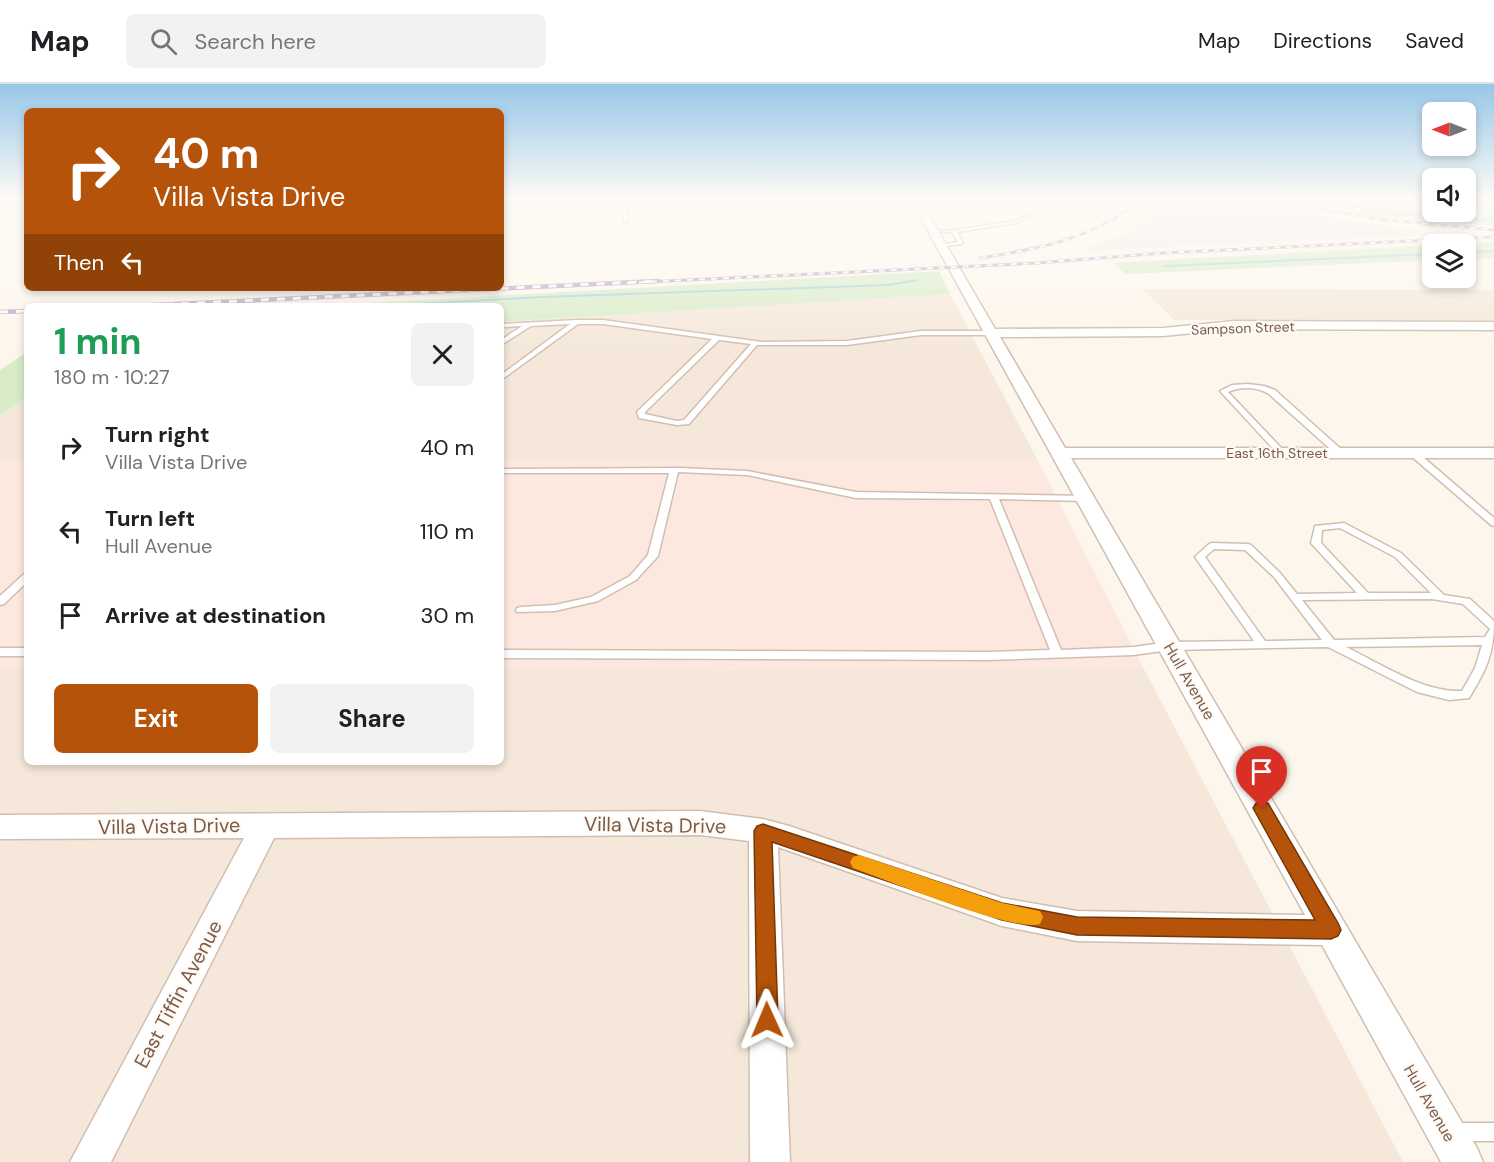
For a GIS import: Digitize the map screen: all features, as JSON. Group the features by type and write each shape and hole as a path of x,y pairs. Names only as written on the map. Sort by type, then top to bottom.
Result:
{"street":[{"name":"Hull Avenue","path":"949,250 991,333 1463,1162"},
{"name":"Sampson Street","path":"991,333 1163,332 1233,326 1494,326"},
{"name":"East 16th Street","path":"1060,453 1494,453"},
{"name":"Villa Vista Drive","path":"0,828 700,823 763,831 1002,912 1077,926 1331,930"},
{"name":"East Tiffin Avenue","path":"90,1162 266,825"},
{"path":"763,831 770,1162"}],"lane":[{"path":"504,376 577,322"},
{"path":"505,324 603,322 756,343 847,343 921,333 991,333"},
{"path":"504,341 529,324"},
{"path":"717,338 640,412 642,416 677,423 686,422 756,343"},
{"path":"1282,453 1224,391 1231,387 1263,387 1272,392 1341,453"},
{"path":"1413,453 1494,523"},
{"path":"504,471 674,470 747,473 856,495 1086,498"},
{"path":"521,610 555,608 594,599 633,578 653,556 674,470"},
{"path":"993,496 1057,654"},
{"path":"1365,597 1317,543 1318,528 1341,525 1398,555 1441,597"},
{"path":"1262,645 1200,557 1212,546 1248,547 1277,574 1331,644 1421,689 1449,696 1465,695 1481,668 1488,641 1494,629 1466,601 1441,597 1296,597"},
{"path":"0,602 24,579"},
{"path":"504,654 988,656 1133,651 1170,646 1488,641"},
{"path":"0,652 24,652"},
{"path":"1447,1132 1494,1132"}],"shaded area":[{"path":"1143,289 1494,290 1494,320 1174,320"},
{"path":"950,294 1038,461 504,461 504,322"},
{"path":"24,399 24,459 0,459 0,416"},
{"path":"0,459 24,459 24,670 0,670"},
{"path":"504,461 1038,461 1144,669 504,670"},
{"path":"1144,669 1403,1162 0,1162 0,670 24,670 24,765 504,765 504,670"}],"green space":[{"path":"1338,250 1422,250 1422,260 1126,274 1113,263"},
{"path":"1476,250 1494,250 1494,258 1476,259"},
{"path":"939,271 950,294 504,322 504,303 369,303"},
{"path":"24,354 24,399 0,416 0,370"}],"waterway":[{"path":"1476,252 1494,251"},
{"path":"1165,266 1422,254"},
{"path":"435,303 889,285 917,280"}],"railway":[{"path":"981,258 1026,250"},
{"path":"627,283 1037,263 1219,250"},
{"path":"504,288 658,281"},
{"path":"196,303 448,291"},
{"path":"0,312 24,311"}],"slow traffic":[{"path":"859,862 1002,912 1033,917"}],"route":[{"path":"767,1020 763,831 1002,912 1077,926 1331,930 1262,808"}]}
